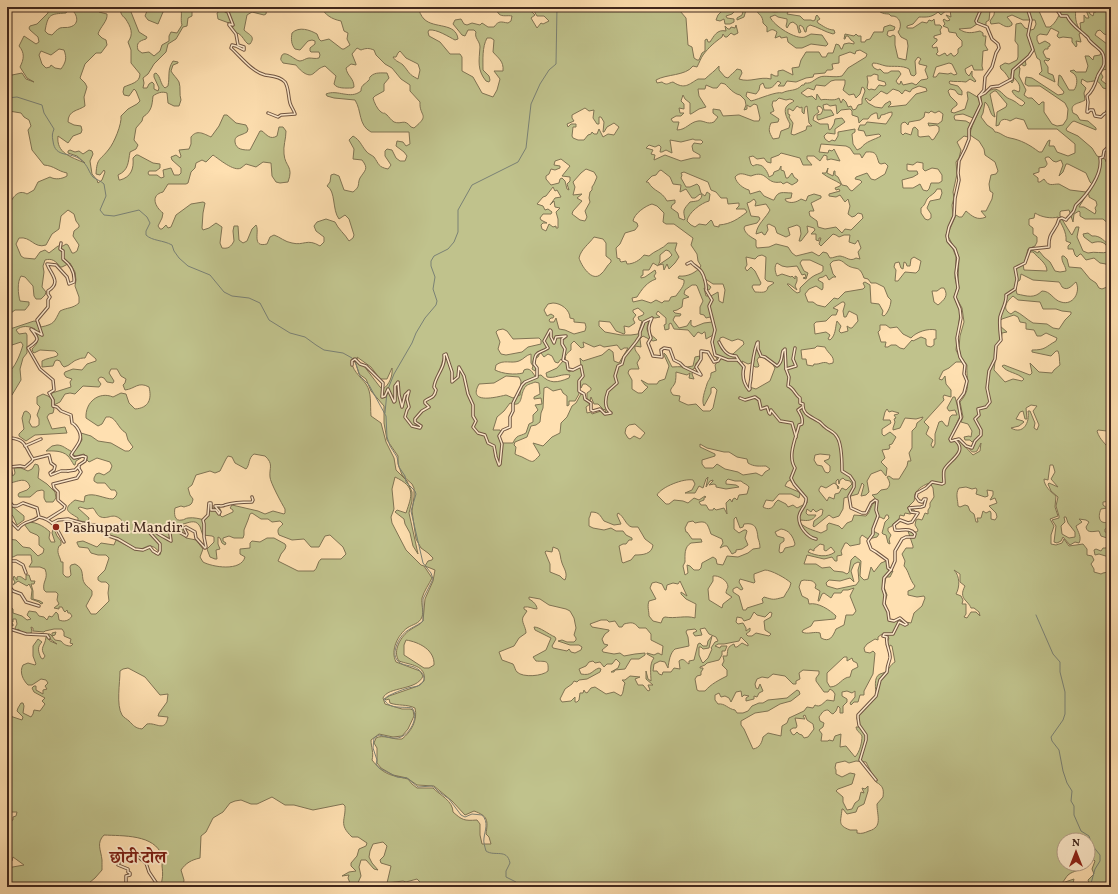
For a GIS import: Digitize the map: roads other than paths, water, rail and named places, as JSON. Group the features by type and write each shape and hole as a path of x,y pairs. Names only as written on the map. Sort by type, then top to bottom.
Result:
{"street":[{"path":"220,7 229,14 233,25 229,25 236,34 238,45 244,47 244,50 234,45 230,48 254,70 265,75 279,78 283,80 286,85 287,95 295,114 281,115 278,117 268,113"},
{"path":"979,96 984,90 985,77 992,67 996,54 1000,48 998,44 992,40 986,26 977,23 976,21 982,7"},
{"path":"979,96 991,87 999,86 1012,79 1012,70 1030,55 1033,47 1028,33 1031,20 1027,7"},
{"path":"1055,7 1061,16 1067,16 1070,22 1102,52 1104,56 1102,70 1097,77 1093,91 1087,96 1087,112 1092,110 1095,116 1101,117 1106,113 1111,105"},
{"path":"979,96 981,104 969,129 969,139 966,149 959,161 959,180 955,198 954,216 947,236 948,241 955,249 958,258 956,273 958,288 955,297 960,308 961,318 957,338 960,357 965,365 964,374 967,381 964,393 958,401 961,419 950,440 952,441 959,439 966,446 972,448 975,441 981,435 981,430 975,419 979,415 978,408 986,407 990,402 987,388 989,370 995,359 996,346 1001,340 1000,321 1006,300 1006,294 1015,289 1017,278 1015,268 1025,263 1030,249 1049,247 1049,235 1058,225 1059,219 1062,218 1066,220 1072,213 1074,207 1083,199 1098,176 1100,158 1103,157 1104,151 1111,144"},
{"path":"7,476 11,474 10,467 25,467 33,459 49,455 51,463 55,466 54,470 50,473 51,475 61,471 76,470 79,467 79,464 85,461 86,458 81,456 74,458 71,456 81,439 80,431 72,423 71,415 54,406 54,400 49,393 54,390 53,380 40,369 28,348 35,344 37,339 36,334 31,329 42,335 37,320 48,308 48,300 50,297 48,291 53,288 54,285 55,279 47,264 56,265 67,277 69,284 74,282 74,272 68,262 63,259 63,251 60,249 61,244"},
{"path":"687,264 691,262 701,272 707,284 706,290 712,300 709,306 715,330 712,342 715,355 728,360 738,360 741,364"},
{"path":"352,365 354,359 360,364 366,366 383,383 382,397 385,396 388,389 394,402 395,386 398,382 401,407 403,406 406,393 409,391 407,399 409,406 405,417 412,426 420,428 421,426 415,422 415,419 422,411 429,407 425,401 431,398 436,392 434,384 444,363 444,355 446,354 452,372 452,382 458,377 459,367 464,376 468,394 473,405 473,416 476,421 473,427 478,433 486,436 488,443 494,446 496,457 500,465 502,444 499,436 503,430 510,427 510,417 513,411 513,403 523,384 536,378 537,368 534,364 535,356 538,352 548,348 544,341 550,330 551,339 554,343 556,337 566,336 562,339 562,344 565,349 563,360 567,362 568,369 573,370 581,366 583,376 579,381 579,391 584,394 585,399 591,403 591,410 601,410 606,414 611,413 607,410 606,406 608,391 617,383 615,376 618,366 622,364 624,357 637,342 644,322 652,318 648,325 651,338 648,344 653,356 662,357 662,350 664,348 670,349 674,360 701,375 696,367 701,359 701,351 708,352 714,362 718,361 720,358"},
{"path":"719,342 723,350 730,356 736,356 744,367 742,376 745,385 749,390 751,368 757,343 758,342 760,356 765,357 777,366 782,359 783,351 786,349 786,369 789,377 788,386 793,388 800,398 800,403 803,404 802,408 805,413 819,421 825,428 832,431 839,440 842,471 850,476 854,482 854,487 848,498 851,509 866,513 872,502 877,501 876,510 878,516 869,542 871,549 887,560 888,568 891,570"},
{"path":"786,369 796,366 793,359 795,348"},
{"path":"740,398 745,400 755,397 759,400 761,409 767,407 768,413 770,414 771,410 780,421 792,423 796,438"},
{"path":"802,408 798,410 802,416 802,422 799,425 791,454 793,466 795,468 791,478 806,498 806,505 799,517 800,522 807,535 816,539"},
{"path":"7,421 9,435 11,438 20,439 23,441 33,459"},
{"path":"25,446 41,439"},
{"path":"876,780 860,760 866,735 861,728 858,718 860,713 876,696 880,680 887,672 887,666 890,658 886,642 887,637 883,636 884,634 893,634 899,622 905,625 907,624 900,618 890,621 884,604 884,578 891,570 896,550 902,539 905,537 913,538 915,536 914,532 910,530 895,530 894,525 900,520 907,523 912,522 918,513 911,512 909,508 924,506 926,499 922,502 919,501 916,496 917,493 926,488 932,482 944,483 944,470 958,453 959,445 955,440"},
{"path":"48,519 65,506 58,500 58,492 54,488 53,484 77,478 81,472 79,467"},
{"path":"52,523 58,520 68,519 99,526 109,536 138,550 143,550 150,547 158,554 160,551 160,544 150,533 151,531 155,531 157,534 162,535 171,541 169,526 186,536 187,534 184,528 186,527 195,532 196,538 205,548 203,520 208,515 209,503 211,503 211,510 216,510 219,514 220,512 215,506 224,506 233,502 252,502 252,497"},
{"path":"7,498 13,506 23,503 37,508 39,517"},
{"path":"7,518 18,529 21,524 39,517 48,519 64,542"},
{"path":"7,561 16,561 23,565 26,572"},
{"path":"7,584 14,592 21,594 26,602 39,606"},
{"path":"7,628 26,634 47,635 49,638"},
{"path":"126,887 126,876 130,875 130,873 128,872 128,869 118,865 122,856 131,858 137,856 146,862 149,872 159,887"},
{"path":"7,879 8,887"}],"waterway":[{"path":"388,389 394,374 412,343 416,333 425,318 436,305 437,301 433,289 435,277 431,266 431,261 434,256 448,249 454,242 458,232 458,210 472,185 518,162 526,148 531,104 540,84 549,70 556,64 557,7"},
{"path":"7,98 17,97 42,105 44,113 54,129 52,138 54,147 60,153 77,157 85,164 93,177 104,184 106,196 100,210 104,215 114,216 139,210 147,217 150,223 146,231 146,235 148,237 172,245 179,258 188,266 210,275 224,292 232,296 249,298 260,303 269,320 290,333 305,337 324,350 343,353 352,358 356,364 360,376 369,385 386,416 387,437 390,446 397,457 399,467 405,476 406,482 415,491 416,494 411,511 423,563 431,573 433,579 423,599 423,621 403,634 395,651 398,662 419,670 423,674 424,680 416,687 408,688 384,699 389,705 392,706 412,708 415,716 414,721 412,726 402,737 393,738 379,735 374,738 373,748 377,760 376,764 379,768 397,777 407,778 418,787 432,786 449,799 461,815 465,817 472,814 482,815 486,823 484,841 486,851 489,853 503,854 508,858 510,863 506,871 506,877 516,882 521,887"},
{"path":"385,413 387,392"},
{"path":"1036,615 1053,654 1060,662 1060,672 1065,692 1065,714 1063,720 1051,737 1052,741 1059,750 1063,771 1067,783 1072,791 1071,801 1074,806 1074,815 1081,831 1089,836 1092,845 1100,855 1100,861 1095,869 1090,887"}],"place":[{"name":"Pashupati Mandir","path":"56,527"}],"district":[{"name":"छोटी टोल","path":"138,857"}]}
